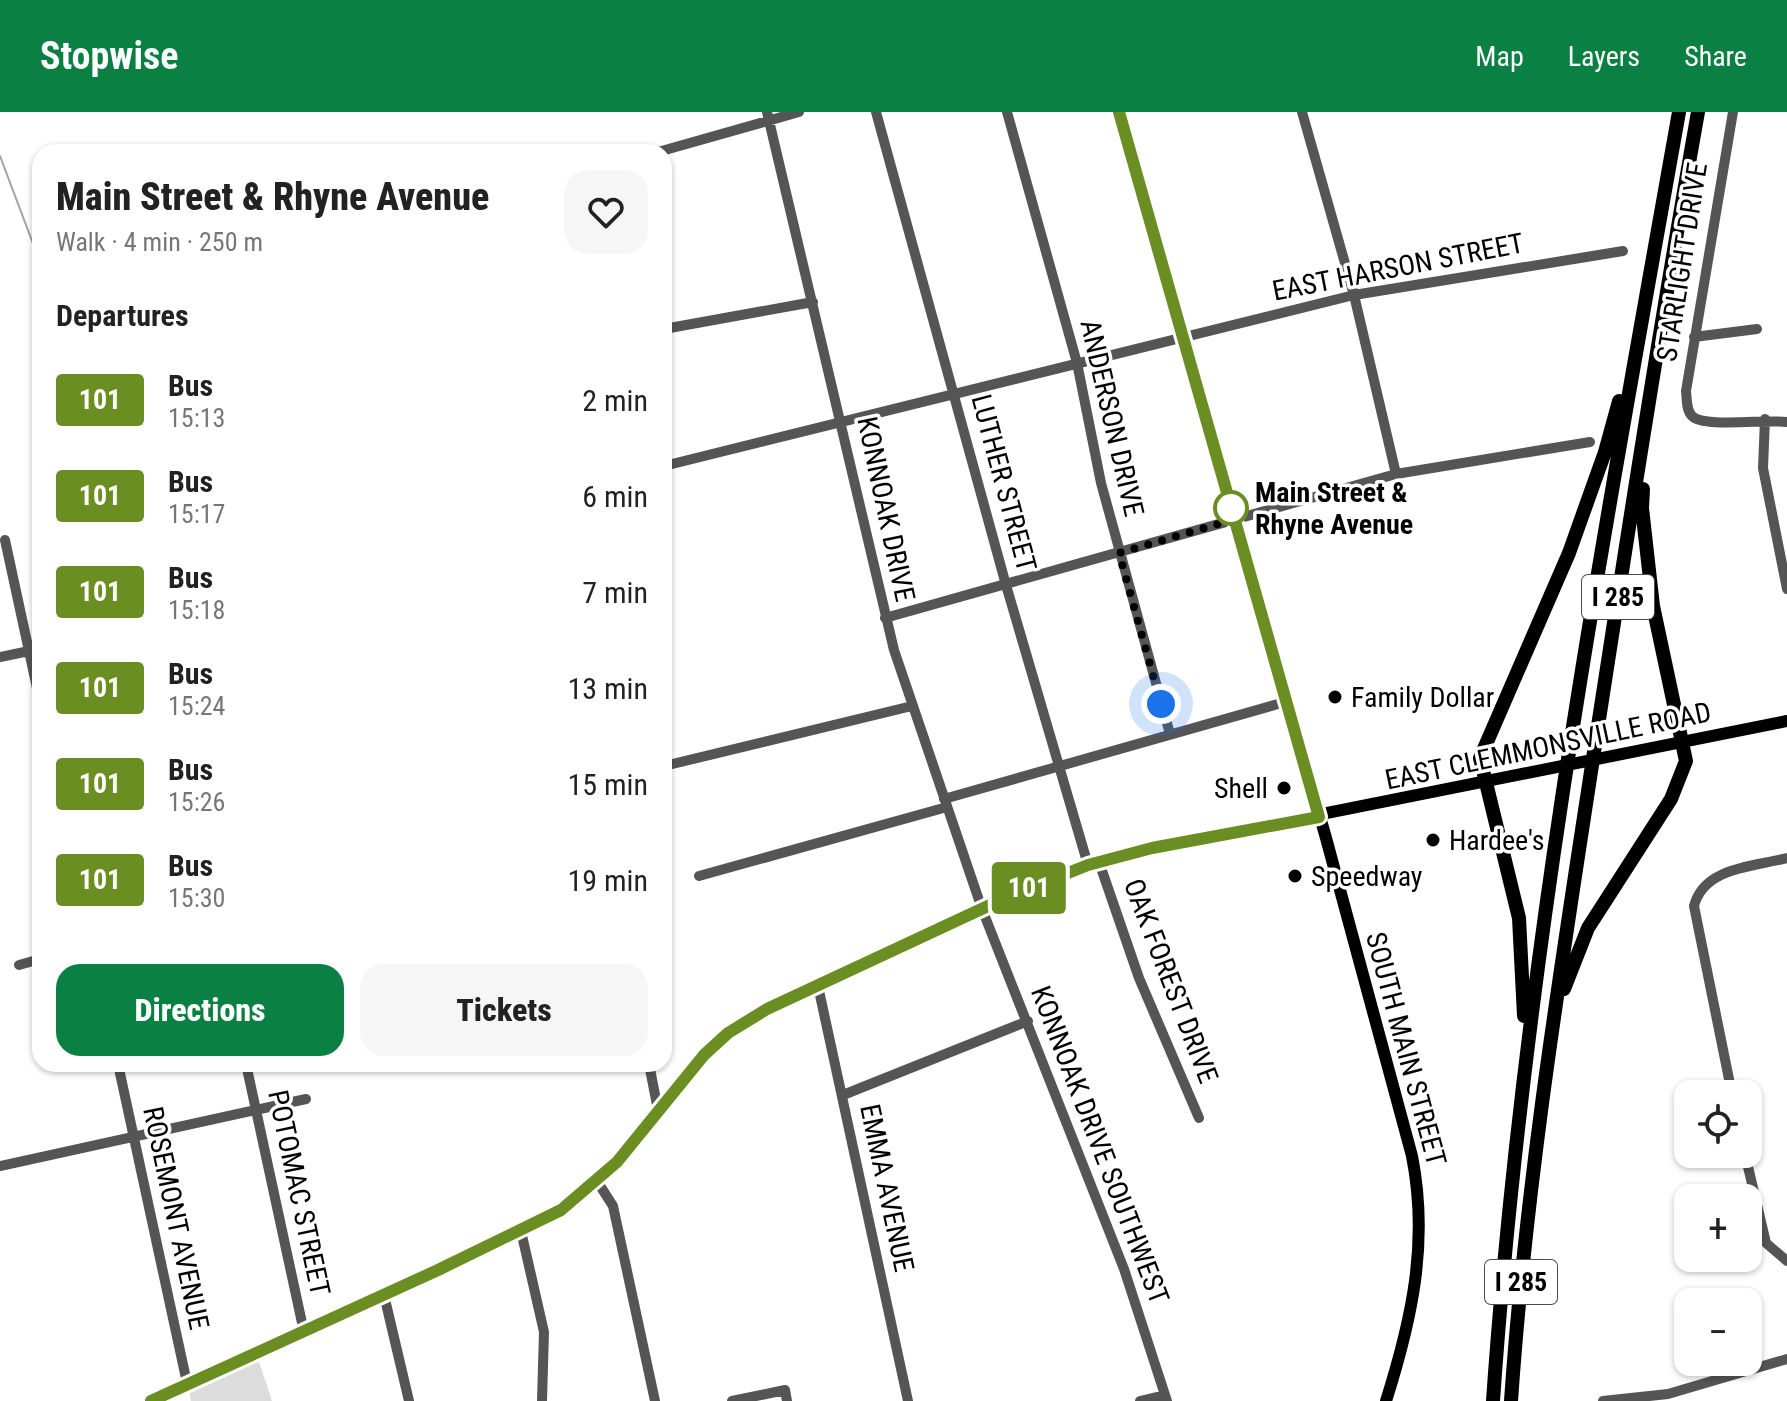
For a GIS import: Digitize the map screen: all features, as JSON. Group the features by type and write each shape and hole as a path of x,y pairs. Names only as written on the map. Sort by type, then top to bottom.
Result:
{"highway":[{"name":"I 285","path":"1493,1401 1525,1063 1595,578 1679,112"},
{"name":"I 285","path":"1511,1401 1533,1162 1551,1031 1669,268 1698,112"},
{"path":"1551,1031 1588,928 1671,799 1686,761 1653,606 1642,508 1651,394 1669,268"},
{"path":"1525,1063 1524,977 1519,918 1480,758 1569,553 1600,467 1646,296"}],"main road":[{"name":"SOUTH MAIN STREET","path":"1119,112 1390,1073 1418,1195 1416,1285 1406,1335 1386,1401"},
{"name":"EAST CLEMMONSVILLE ROAD","path":"151,1401 561,1210 617,1162 704,1055 728,1033 767,1009 982,909 1093,863 1787,721"}],"street":[{"path":"672,147 769,116 799,112"},
{"name":"LUTHER STREET","path":"876,112 1057,765 1093,863"},
{"name":"ANDERSON DRIVE","path":"1007,112 1077,363 1101,483 1170,734"},
{"path":"1302,112 1354,295 1396,474"},
{"name":"STARLIGHT DRIVE","path":"1733,112 1686,391 1693,418 1710,423 1765,419"},
{"name":"KONNOAK DRIVE","path":"769,116 843,423 885,618 982,909"},
{"name":"EAST HARSON STREET","path":"672,464 1354,295 1623,251"},
{"path":"672,328 813,302"},
{"path":"1694,337 1757,329"},
{"path":"1787,422 1765,419 1763,468 1787,589"},
{"path":"885,618 1396,474 1590,442"},
{"path":"5,540 32,665"},
{"path":"0,657 29,651"},
{"path":"699,876 945,803 1057,765 1285,702"},
{"path":"672,764 912,706"},
{"path":"1729,1080 1694,906 1700,890 1710,879 1787,858"},
{"name":"OAK FOREST DRIVE","path":"1093,863 1199,1118"},
{"name":"KONNOAK DRIVE SOUTHWEST","path":"982,909 1124,1269 1166,1398"},
{"path":"19,965 32,961"},
{"name":"EMMA AVENUE","path":"818,986 908,1401"},
{"path":"843,1095 1028,1021"},
{"name":"ROSEMONT AVENUE","path":"120,1072 187,1383"},
{"name":"POTOMAC STREET","path":"248,1072 304,1332"},
{"path":"651,1072 658,1110"},
{"path":"0,1166 306,1099"},
{"path":"1748,1168 1766,1243 1787,1261"},
{"path":"597,1181 613,1206 655,1401"},
{"path":"521,1231 544,1332 542,1401"},
{"path":"384,1295 409,1401"},
{"path":"1603,1401 1668,1394 1787,1359"},
{"path":"732,1401 785,1390 787,1401"},
{"path":"1140,1401 1166,1398"}],"shaded area":[{"path":"258,1359 272,1401 191,1401 189,1391"}],"waterway":[{"path":"0,156 32,241"}],"bus line":[{"name":"101","path":"151,1401 438,1270 561,1210 617,1162 704,1055 728,1033 767,1009 1003,899 1088,865 1152,848 1319,817 1119,112"}],"place":[{"name":"Main Street & Rhyne Avenue","path":"1231,508"},
{"name":"Family Dollar","path":"1335,697"},
{"name":"Shell","path":"1284,788"},
{"name":"Hardee's","path":"1433,840"},
{"name":"Speedway","path":"1295,876"}],"route":[{"path":"1161,704 1119,553 1235,519 1231,508"}]}
